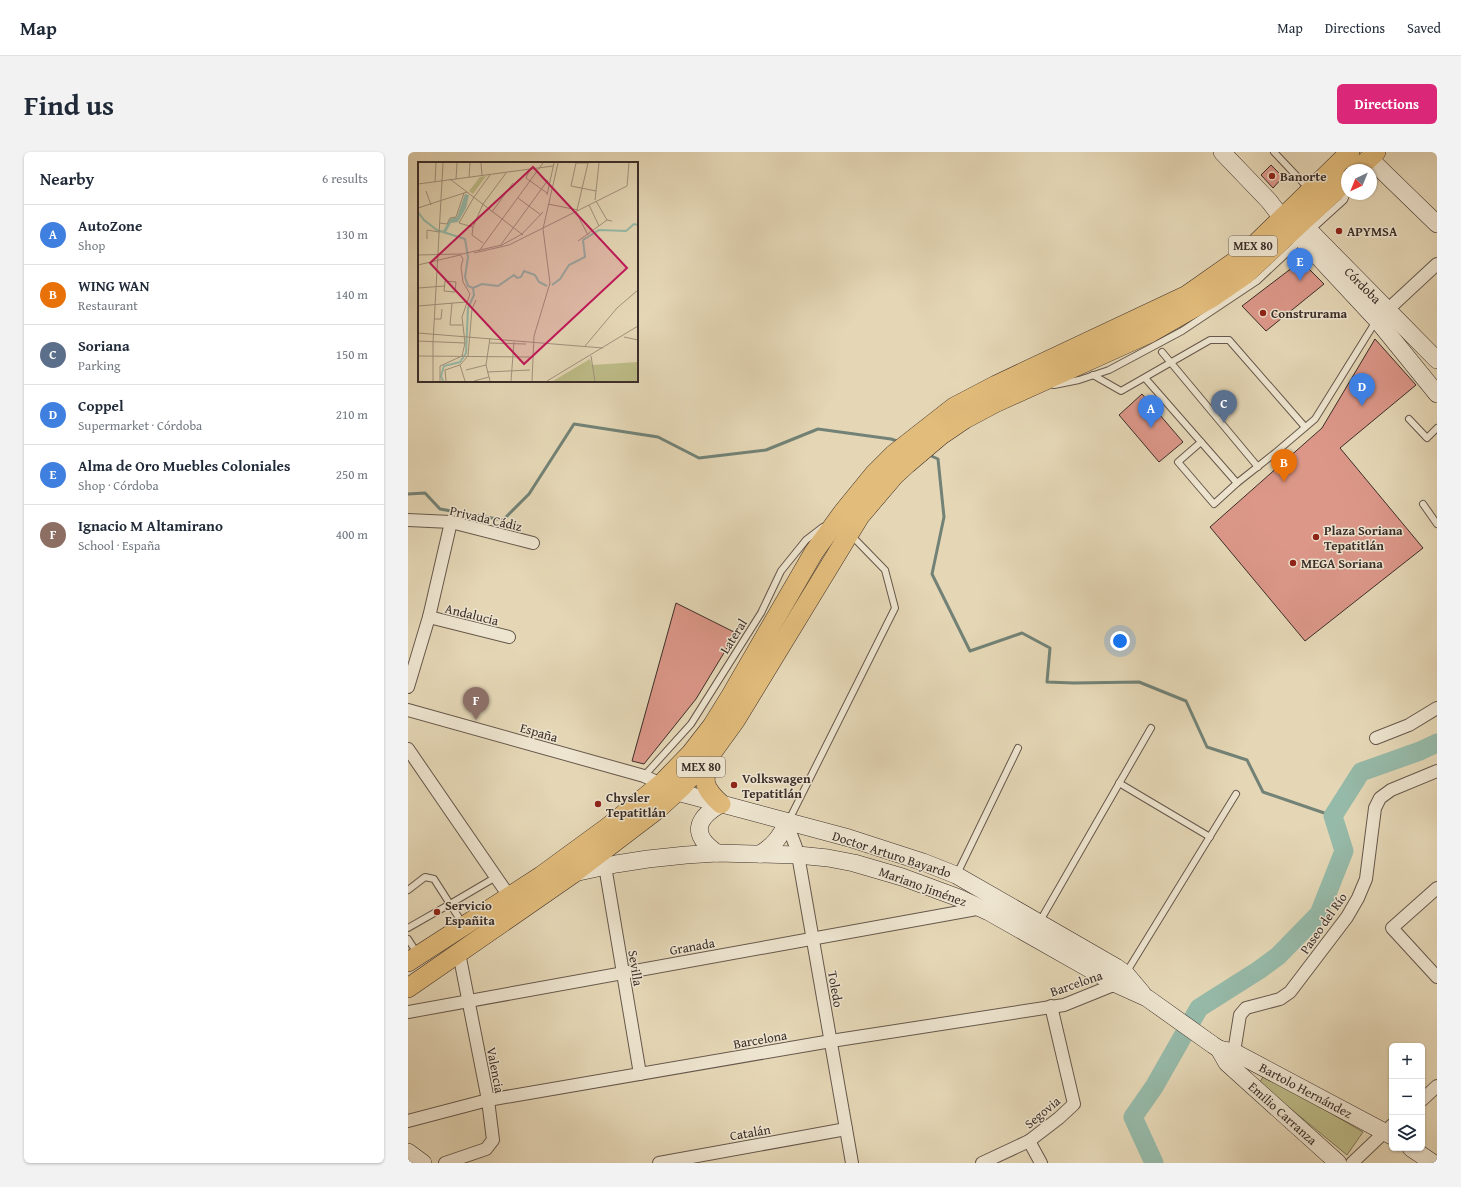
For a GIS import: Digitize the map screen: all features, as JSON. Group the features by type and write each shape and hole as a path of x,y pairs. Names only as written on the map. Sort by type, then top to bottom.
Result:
{"main road":[{"name":"MEX 80","path":"413,958 541,876 608,827 661,784 691,753 712,726 730,697 814,552 843,512 874,474 900,459 934,431 954,407 996,385 1187,295 1244,255 1296,226 1310,190 1341,175"},
{"name":"MEX 80","path":"934,431 965,419 1019,392 1150,333 1213,297 1245,276 1296,226 1341,185"},
{"name":"MEX 80","path":"661,784 709,757 735,722 849,533 860,516 894,476 900,459"},
{"path":"709,757 705,774 706,788 721,804"},
{"name":"MEX 80","path":"408,987 574,873 658,809 661,784"},
{"path":"408,987 455,940 464,925"}],"street":[{"name":"Córdoba","path":"1222,152 1269,201 1280,204 1296,226 1382,315 1437,360"},
{"path":"1377,175 1437,224"},
{"path":"1377,177 1437,237"},
{"path":"1382,315 1437,264"},
{"name":"Córdoba","path":"1382,315 1437,394"},
{"name":"Privada Cádiz","path":"408,520 451,522 533,543"},
{"name":"Andalucia","path":"408,687 428,617 451,522"},
{"name":"Andalucia","path":"428,617 509,637"},
{"path":"1376,738 1409,726 1437,708"},
{"name":"España","path":"408,710 661,784"},
{"path":"408,749 509,896"},
{"name":"Paseo del Río","path":"1223,1052 1240,1015 1246,1008 1280,999 1290,992 1347,917 1358,898 1366,879 1375,808 1380,798 1392,790 1437,771"},
{"name":"Doctor Arturo Bayardo","path":"661,784 721,804 885,849 956,875 1039,922 1223,1052"},
{"path":"717,853 703,842 699,829 704,816 721,804"},
{"path":"760,854 777,840 788,822"},
{"name":"Toledo","path":"788,822 798,855 852,1163"},
{"name":"Mariano Jiménez","path":"574,873 605,866 686,855 717,853 798,855 834,859 880,870 959,898 1121,979"},
{"name":"Sevilla","path":"605,866 640,1074"},
{"path":"1437,888 1392,928 1437,977"},
{"name":"Granada","path":"408,1012 981,908 1000,900"},
{"name":"Valencia","path":"445,1163 486,1149 493,1140 488,1100 459,953"},
{"name":"Barcelona","path":"408,1121 488,1100 831,1041 1064,1004 1121,979"},
{"name":"Segovia","path":"982,1163 1029,1141 1059,1118 1074,1104 1051,1006"},
{"name":"Bartolo Hernández","path":"1223,1052 1389,1131"},
{"name":"Emilio Carranza","path":"1223,1052 1338,1163"},
{"path":"1425,1097 1437,1086"},
{"name":"Catalán","path":"659,1163 846,1129"},
{"path":"1352,1163 1389,1132"},
{"path":"1029,1141 1041,1163"},
{"path":"1415,1151 1433,1163"}],"lane":[{"path":"1274,152 1310,190"},
{"path":"1019,392 1079,380 1109,370 1182,331 1257,281 1296,226 1344,200"},
{"path":"1218,308 1245,276"},
{"path":"1201,442 1178,462 1214,504 1237,483 1315,419 1382,315"},
{"path":"1093,375 1121,391 1210,340 1229,340 1305,427"},
{"path":"1162,352 1258,467"},
{"path":"1145,378 1237,483"},
{"path":"1409,419 1427,438 1437,428"},
{"path":"1423,504 1437,524"},
{"path":"788,822 894,608 885,570 849,533"},
{"path":"1039,922 1151,728"},
{"path":"956,875 1018,748"},
{"path":"1119,783 1210,837"},
{"path":"1121,979 1236,794"},
{"path":"408,890 425,877 434,879 464,925"},
{"path":"408,927 496,877"},
{"path":"408,939 413,958"}],"shaded area":[{"path":"1263,1077 1269,1077 1363,1132 1347,1155 1264,1087 1260,1082"}],"building":[{"name":"Banorte","path":"1271,165 1283,177 1273,188 1261,175"},
{"path":"1301,261 1324,284 1266,331 1242,306"},
{"name":"Plaza Soriana Tepatitlán","path":"1375,339 1416,385 1340,448 1423,548 1305,641 1210,527 1322,428"},
{"path":"1142,394 1183,442 1159,462 1119,415"},
{"path":"676,603 736,633 696,699 644,764 632,761"}],"waterway":[{"path":"408,494 425,493 440,509 503,520 529,494 574,424 658,437 699,458 766,450 818,429 891,439 900,442"},
{"path":"929,455 938,459 944,517 932,574 970,651 1022,633 1050,648 1047,682 1139,682 1186,701 1207,747 1247,760 1263,792 1333,816"},
{"path":"1154,1163 1133,1117 1154,1087 1199,1008 1259,970 1278,956 1319,914 1344,851 1333,816 1361,772 1420,751 1437,743"}],"place":[{"name":"Banorte","path":"1272,176"},
{"name":"APYMSA","path":"1339,231"},
{"name":"Alma de Oro Muebles Coloniales","path":"1300,281"},
{"name":"Construrama","path":"1263,313"},
{"name":"Coppel","path":"1362,406"},
{"name":"Soriana","path":"1224,423"},
{"name":"AutoZone","path":"1151,428"},
{"name":"WING WAN","path":"1284,482"},
{"name":"Plaza Soriana Tepatitlán","path":"1316,537"},
{"name":"MEGA Soriana","path":"1293,563"},
{"name":"Ignacio M Altamirano","path":"476,720"},
{"name":"Volkswagen Tepatitlán","path":"734,785"},
{"name":"Chysler Tepatitlán","path":"598,804"},
{"name":"Servicio Españita","path":"437,912"}]}
